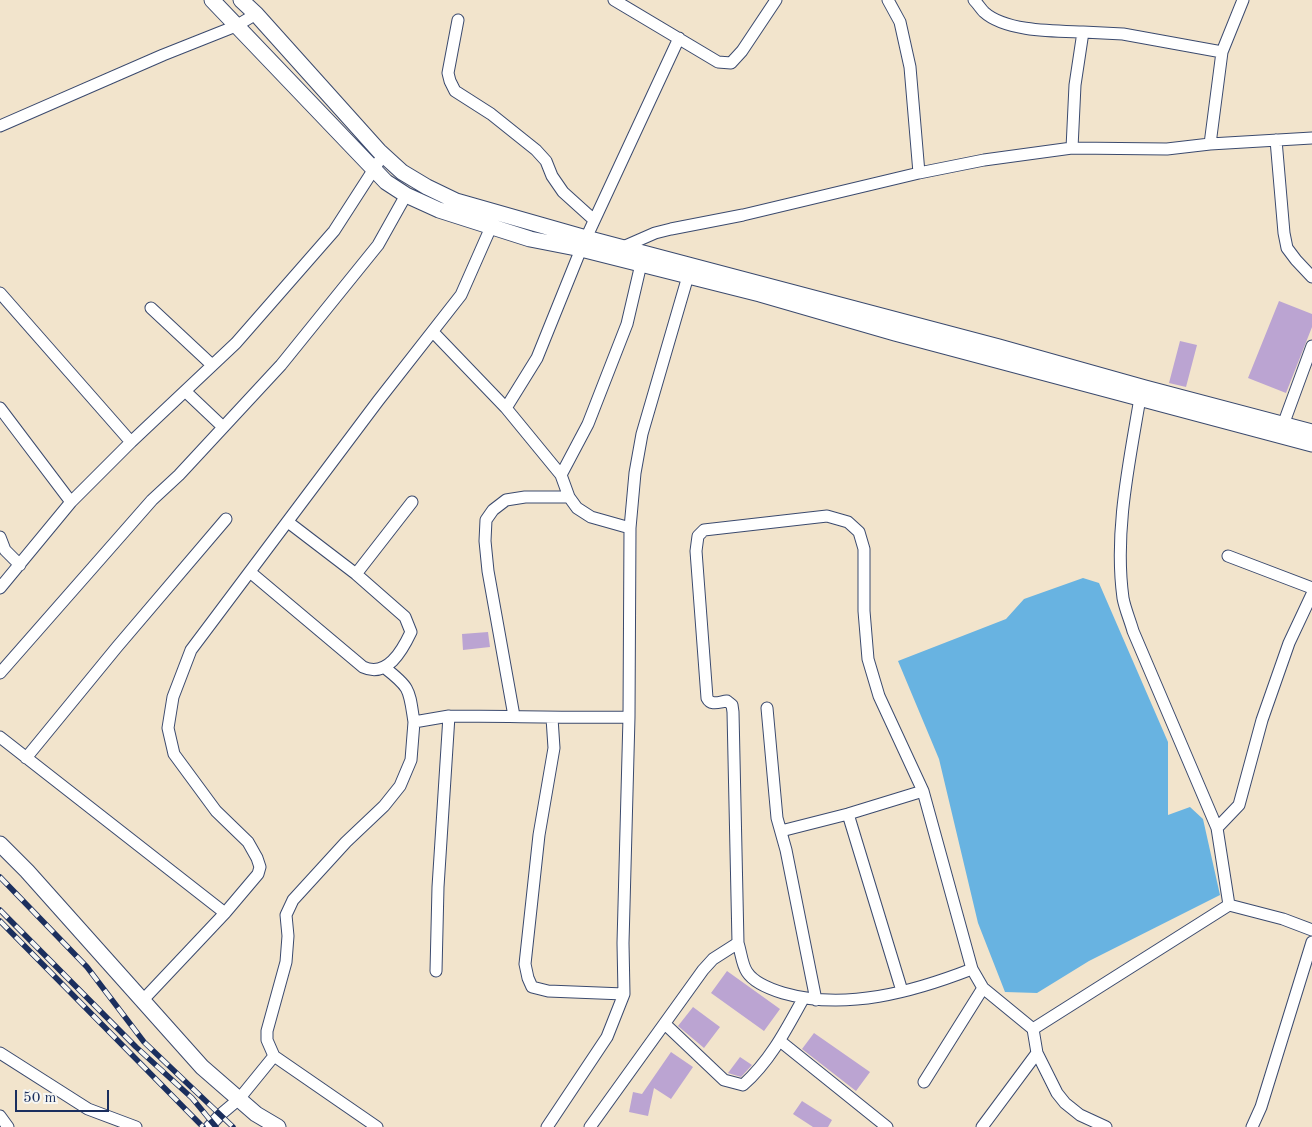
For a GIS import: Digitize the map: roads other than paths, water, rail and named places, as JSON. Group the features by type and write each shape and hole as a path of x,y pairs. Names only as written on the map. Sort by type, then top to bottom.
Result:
{"main road":[{"path":"212,0 386,182 406,195 439,210 530,239 623,247 1312,432"},
{"path":"241,0 256,14 287,51 383,155 402,172 456,201 584,243 641,264 760,294 895,333 1312,444"},
{"path":"0,844 27,871 202,1067 256,1114 278,1127"}],"street":[{"path":"614,0 718,62 731,63 742,51 776,0"},
{"path":"632,10 638,0"},
{"path":"888,0 900,22 910,67 919,173"},
{"path":"974,0 985,13 999,21 1014,25 1038,30 1123,34 1222,52"},
{"path":"1210,144 1222,52 1243,0"},
{"path":"0,126 163,55 236,26 256,14"},
{"path":"458,20 448,73 455,91 491,114 536,150 546,161 552,176 563,192 594,220"},
{"path":"1072,148 1075,85 1083,32"},
{"path":"506,408 537,358 594,220 679,38"},
{"path":"623,247 655,233 984,160 1072,148 1167,149 1210,144 1312,138"},
{"path":"1276,140 1287,248 1312,277"},
{"path":"0,588 71,502 131,442 236,343 334,231 383,155"},
{"path":"0,673 146,507 179,475 281,364 372,252 406,195"},
{"path":"142,1001 225,913 258,874 260,867 248,842 216,811 174,754 168,728 173,696 191,650 378,401 434,332 461,295 491,227"},
{"path":"561,475 588,424 627,324 641,264"},
{"path":"547,1127 607,1037 624,994 623,943 629,718 630,528 635,473 642,434 688,276"},
{"path":"0,292 131,442"},
{"path":"151,308 212,365"},
{"path":"434,332 506,408 561,475 568,497 577,508 591,517 630,528"},
{"path":"1283,425 1312,346"},
{"path":"185,391 223,427"},
{"path":"1140,398 1121,524 1121,574 1124,600 1133,631 1217,828 1229,905"},
{"path":"0,408 71,502"},
{"path":"514,716 488,571 485,541 486,520 493,510 506,500 525,497 568,497"},
{"path":"356,574 412,502"},
{"path":"972,969 940,981 902,991 853,999 816,1000 803,999 773,990 757,982 747,972 738,943 732,705 727,701 714,703 708,701 707,698 696,551 698,536 704,530 827,516 848,522 859,532 864,549 864,611 868,659 879,696 923,791 972,969 982,988 1033,1029 1037,1052 1057,1093 1065,1103 1080,1115 1106,1127"},
{"path":"26,758 226,519"},
{"path":"250,572 363,667 372,671 385,668 404,646 411,632 405,617 356,574 288,522"},
{"path":"0,537 4,550 20,565"},
{"path":"1228,556 1312,588"},
{"path":"1217,828 1233,814 1239,805 1262,720 1289,643 1312,594"},
{"path":"378,1127 274,1056 267,1040 267,1031 286,962 288,936 286,915 293,900 346,842 384,806 400,786 411,760 414,722 406,687 385,668"},
{"path":"767,708 777,818 786,850 816,1000"},
{"path":"414,722 449,716 629,718"},
{"path":"436,971 438,887 449,716"},
{"path":"552,718 554,748 539,836 525,964 528,978 532,987 548,991 624,994"},
{"path":"0,737 225,913"},
{"path":"781,831 848,814 923,791"},
{"path":"848,814 902,991"},
{"path":"1033,1029 1229,905 1283,919 1312,930"},
{"path":"1252,1127 1264,1098 1312,942"},
{"path":"590,1127 703,970 713,959 738,943"},
{"path":"924,1082 982,988"},
{"path":"665,1024 724,1080 743,1085 753,1076 780,1041 803,999"},
{"path":"780,1041 887,1127"},
{"path":"982,1127 1037,1052"},
{"path":"0,1053 88,1109 136,1127"},
{"path":"209,1127 239,1099 274,1056"},
{"path":"0,1116 8,1127"}],"water":[{"path":"1083,578 1099,583 1168,742 1168,815 1190,807 1203,819 1220,895 1089,961 1037,993 1005,992 978,923 939,759 898,661 1006,619 1024,599"}],"railway":[{"path":"0,877 87,967 144,1042 233,1127"},
{"path":"0,910 136,1047 192,1098 216,1127"},
{"path":"0,921 203,1127"}]}
